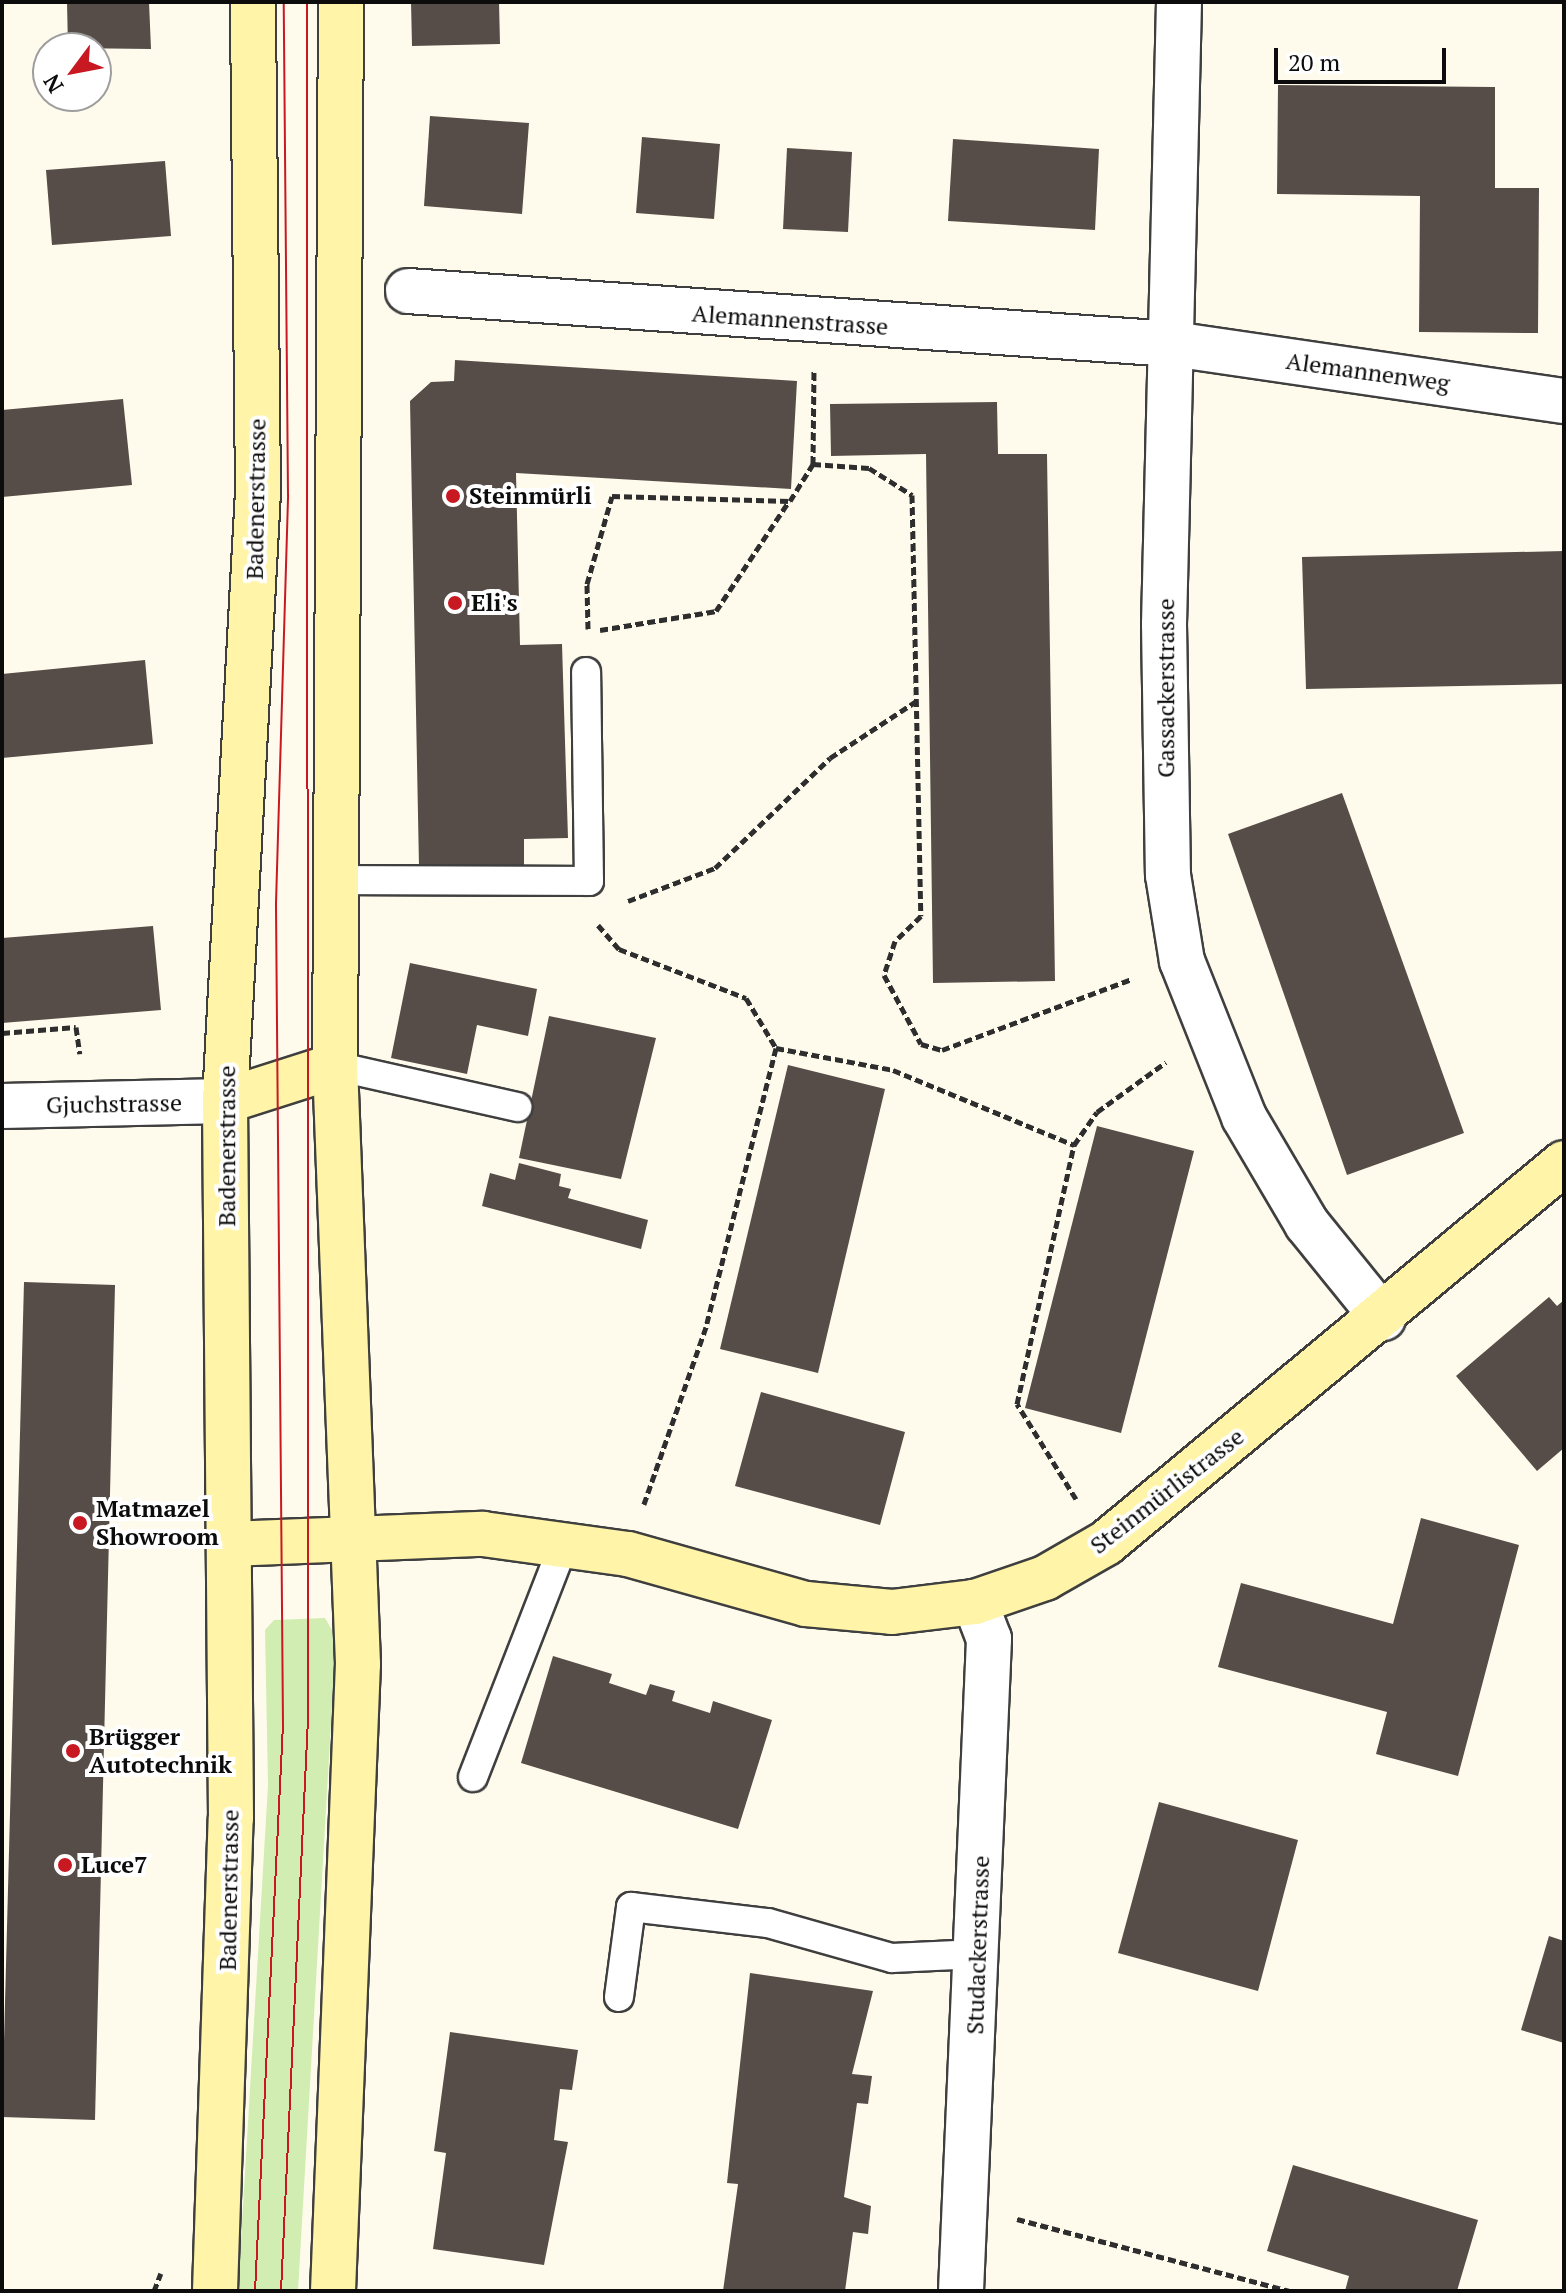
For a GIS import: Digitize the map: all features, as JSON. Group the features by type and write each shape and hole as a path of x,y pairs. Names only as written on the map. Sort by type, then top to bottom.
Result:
{"main road":[{"name":"Badenerstrasse","path":"215,2291 231,1818 225,1101 258,492 253,2"},
{"path":"333,2291 357,1540 335,1066 341,2"},
{"path":"225,1101 335,1066"},
{"name":"Steinmürlistrasse","path":"229,1544 483,1534 628,1554 806,1604 892,1612 975,1602 1045,1578 1106,1543 1383,1318 1564,1163"}],"street":[{"name":"Gassackerstrasse","path":"1179,2 1167,844 1182,961 1244,1117 1307,1224 1383,1318"},
{"name":"Alemannenstrasse","path":"408,291 814,322 1172,344"},
{"name":"Alemannenweg","path":"1172,344 1564,401"},
{"name":"Gjuchstrasse","path":"2,1106 225,1101"},
{"name":"Studackerstrasse","path":"961,2291 978,1954 989,1639 975,1602"}],"lane":[{"path":"334,880 589,881 586,672"},
{"path":"335,1066 517,1107"},
{"path":"473,1777 564,1543"},
{"path":"619,1997 631,1907 768,1923 892,1958 978,1954"}],"path":[{"path":"588,632 716,611 813,464 814,322"},
{"path":"813,464 869,468 912,495 921,916 895,941 884,975 921,1044 942,1050 1182,961"},
{"path":"586,672 587,584 612,496 790,501"},
{"path":"589,915 715,868 830,758 915,701"},
{"path":"589,881 589,915 619,949 746,998 776,1048 706,1327 628,1554"},
{"path":"2,1033 76,1027 82,1071"},
{"path":"1086,1515 1017,1404 1074,1145 1097,1112 1208,1031"},
{"path":"776,1048 893,1070 1074,1145"},
{"path":"966,2205 1289,2291"}],"green space":[{"path":"325,1618 336,1637 298,2291 238,2291 268,1785 265,1630 274,1620"}],"building":[{"path":"67,2 149,2 151,49 112,49 112,32 68,32"},
{"path":"411,2 499,2 500,44 412,46"},
{"path":"1278,85 1495,87 1495,188 1539,188 1538,333 1419,332 1420,196 1277,194"},
{"path":"430,116 529,123 522,214 424,206"},
{"path":"642,137 720,144 714,219 636,213"},
{"path":"953,139 1099,149 1095,230 948,221"},
{"path":"787,148 852,152 848,232 783,229"},
{"path":"165,161 171,236 52,245 46,170"},
{"path":"455,360 797,381 791,489 516,473 520,645 562,644 568,838 524,839 524,865 419,867 410,401 431,382 454,381"},
{"path":"123,399 132,485 2,497 2,410"},
{"path":"997,402 998,454 1047,454 1055,981 933,983 926,454 831,456 830,404"},
{"path":"1564,551 1564,684 1306,689 1302,557"},
{"path":"145,660 153,744 2,758 2,674"},
{"path":"1342,793 1464,1133 1347,1175 1228,834"},
{"path":"153,926 161,1010 2,1023 2,938"},
{"path":"410,963 537,989 528,1036 477,1025 467,1074 391,1058"},
{"path":"549,1016 656,1038 621,1179 519,1158"},
{"path":"788,1065 885,1089 818,1373 720,1349"},
{"path":"1097,1126 1194,1151 1121,1433 1025,1408"},
{"path":"519,1163 561,1174 559,1186 571,1189 568,1198 648,1220 641,1249 482,1206 490,1173 515,1180"},
{"path":"24,1282 115,1285 95,2120 2,2117"},
{"path":"1549,1297 1557,1306 1564,1300 1564,1448 1537,1471 1456,1376"},
{"path":"761,1392 905,1432 880,1525 735,1486"},
{"path":"1421,1518 1519,1545 1458,1776 1376,1754 1387,1712 1218,1667 1241,1583 1393,1624"},
{"path":"553,1656 612,1674 609,1683 646,1695 650,1684 675,1691 672,1701 710,1713 713,1701 772,1720 738,1829 521,1763"},
{"path":"1159,1802 1298,1840 1258,1991 1118,1953"},
{"path":"1549,1936 1564,1941 1564,2043 1521,2030"},
{"path":"750,1973 873,1991 852,2074 872,2076 868,2104 857,2103 844,2197 871,2206 868,2234 853,2232 845,2291 723,2291 738,2184 727,2183"},
{"path":"450,2032 578,2050 572,2090 560,2089 554,2140 568,2142 544,2265 433,2249 446,2153 434,2151"},
{"path":"1293,2165 1478,2220 1457,2291 1345,2291 1349,2276 1267,2251"}],"tram line":[{"path":"255,2291 283,1725 276,903 288,495 284,2"},
{"path":"281,2291 308,1718 307,2"}],"place":[{"name":"Steinmürli","path":"453,496"},
{"name":"Eli's","path":"455,603"},
{"name":"Matmazel Showroom","path":"80,1523"},
{"name":"Brügger Autotechnik","path":"73,1751"},
{"name":"Luce7","path":"65,1865"}]}
